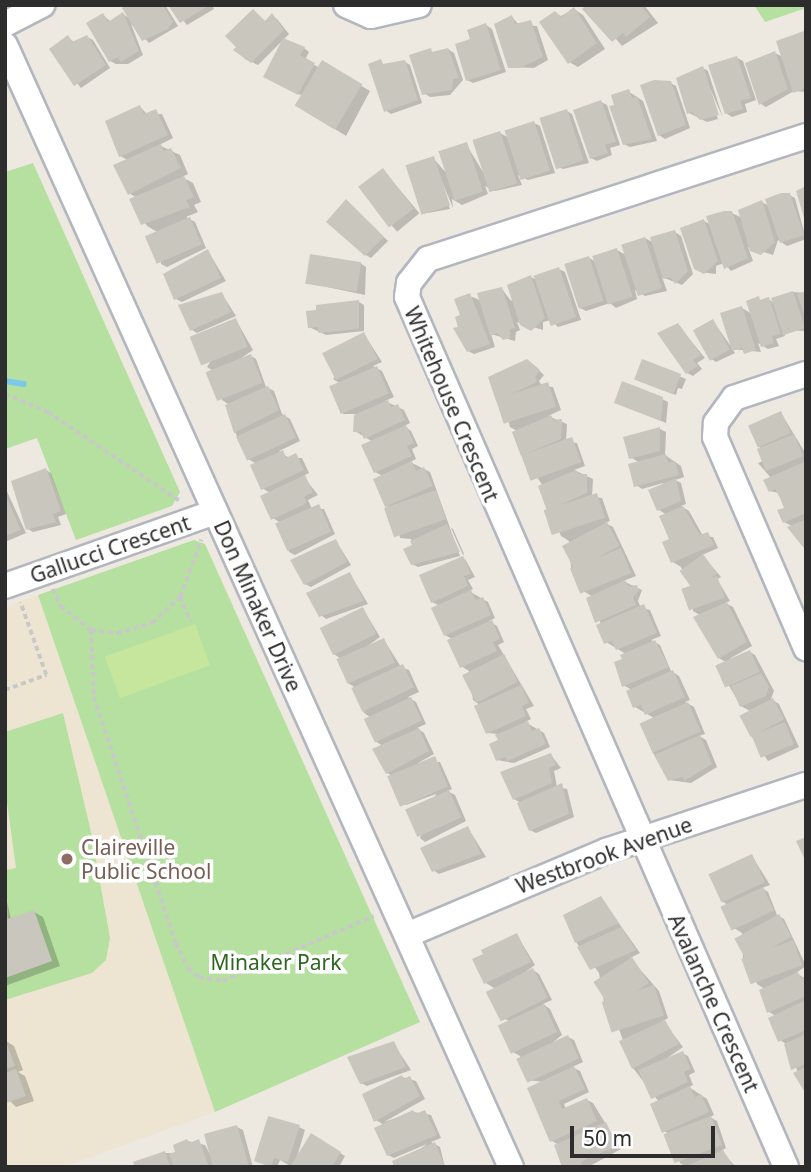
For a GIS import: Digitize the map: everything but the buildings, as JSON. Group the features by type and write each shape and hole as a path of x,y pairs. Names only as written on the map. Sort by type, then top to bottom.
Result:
{"street":[{"path":"5,24 42,5"},
{"path":"346,5 371,16 419,5"},
{"name":"Don Minaker Drive","path":"5,45 511,1167"},
{"name":"Whitehouse Crescent","path":"642,840 410,310 409,283 428,259 806,136"},
{"path":"806,374 734,398 716,423 715,437 806,648"},
{"name":"Gallucci Crescent","path":"12,593 215,512"},
{"name":"Westbrook Avenue","path":"407,935 538,877 806,785"},
{"name":"Avalanche Crescent","path":"642,840 786,1167"}],"path":[{"path":"5,394 48,412 180,501"},
{"path":"52,587 61,607 90,630 117,633 152,623 180,597 201,540"},
{"path":"5,690 47,675 12,593"},
{"path":"180,597 191,622"},
{"path":"90,630 94,697 176,943 188,968 200,977 223,981 374,916"}],"shaded area":[{"name":"Claireville Public School","path":"38,595 215,1112 63,1167 5,1167 5,607"}],"green space":[{"path":"754,5 806,5 806,8 765,22"},
{"path":"33,163 180,492 172,506 76,540 37,438 5,449 5,172"},
{"name":"Minaker Park","path":"194,540 205,544 420,1022 215,1112 38,595"},
{"path":"195,624 210,665 120,698 105,657"},
{"path":"63,713 91,832 110,938 106,960 92,973 5,1000 5,927 9,925 5,870 16,868 5,788 5,732"}],"waterway":[{"path":"5,381 24,384"}],"place":[{"name":"Claireville Public School","path":"67,859"}]}
